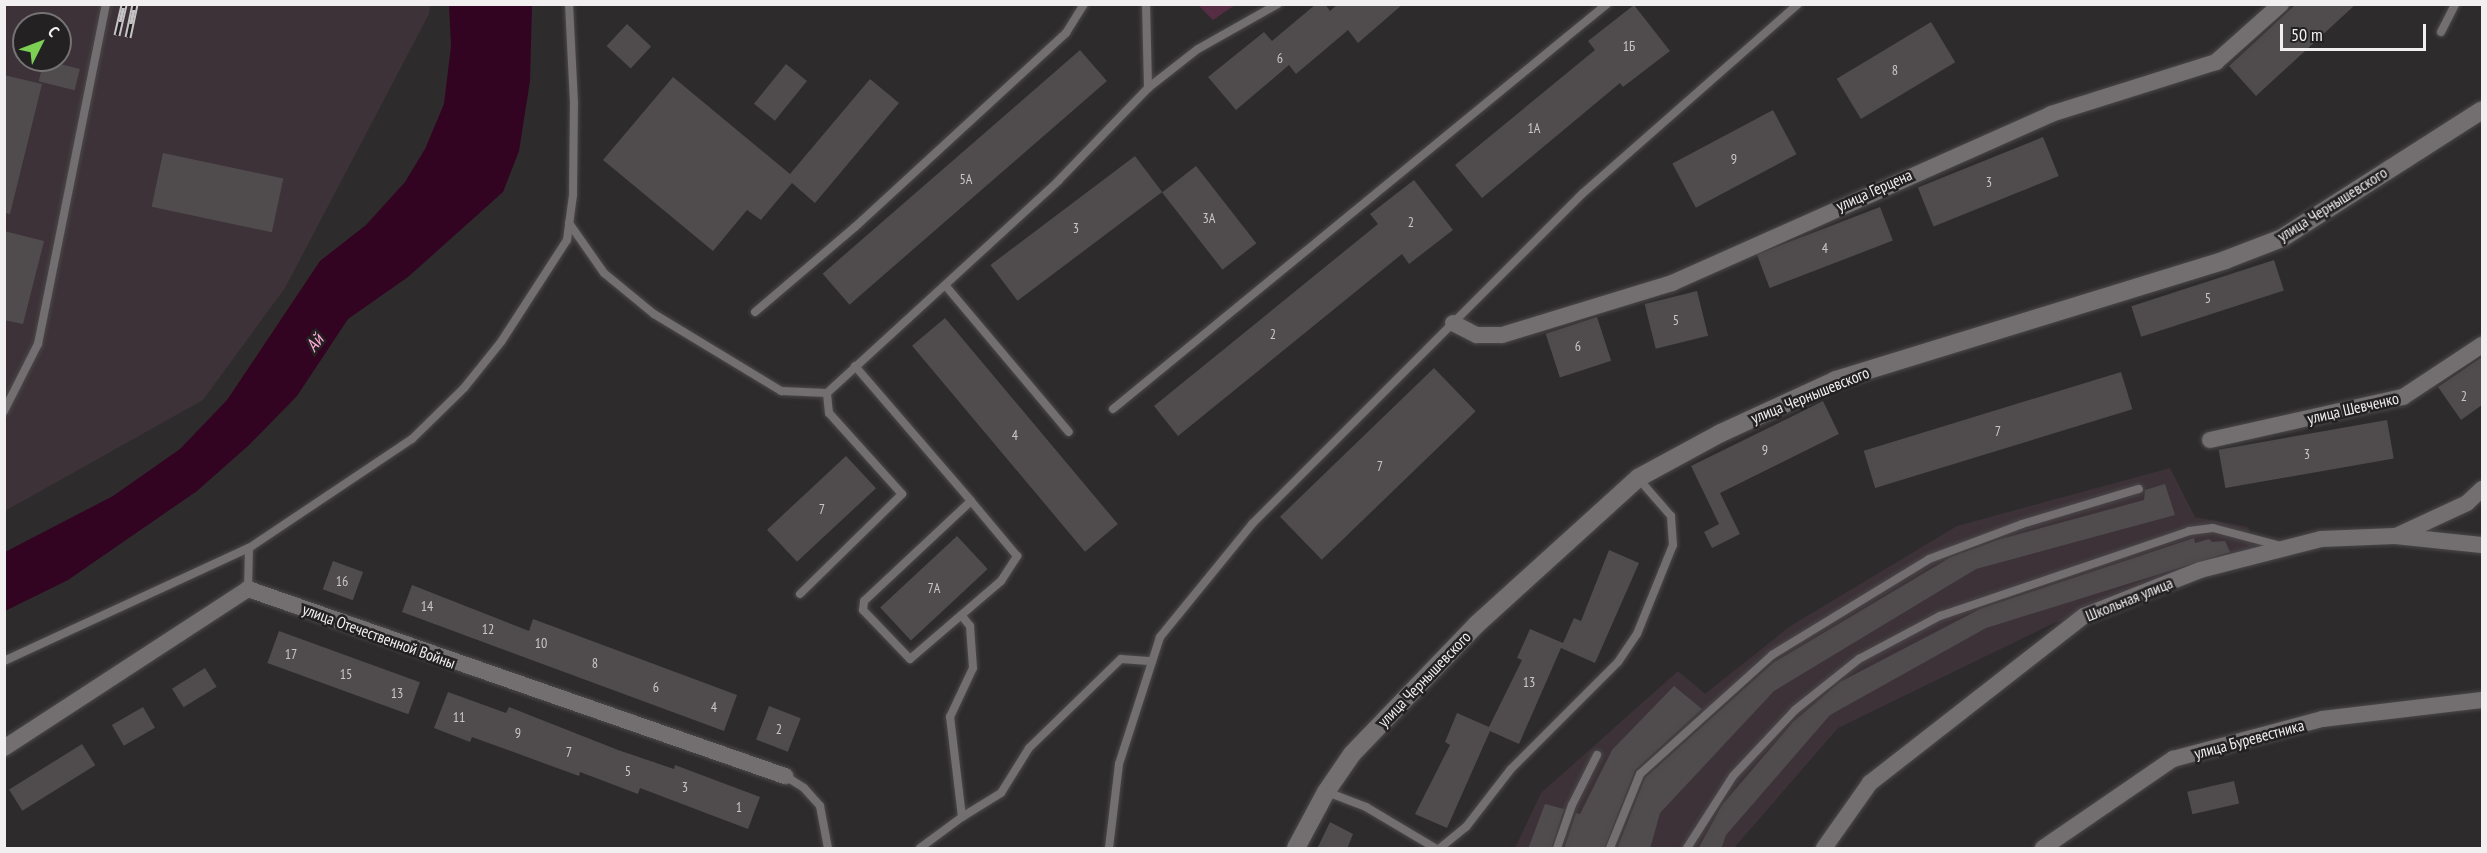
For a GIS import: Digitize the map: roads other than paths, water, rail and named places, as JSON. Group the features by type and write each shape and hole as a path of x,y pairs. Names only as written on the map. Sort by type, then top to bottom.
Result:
{"main road":[{"name":"улица Чернышевского","path":"1296,849 1326,792 1352,754 1476,625 1638,478 1721,433 1836,380 2225,260 2282,238 2482,110"}],"street":[{"name":"улица Герцена","path":"1453,323 1477,334 1502,335 1672,283 2051,114 2216,62 2281,4"},
{"name":"улица Шевченко","path":"2210,440 2403,397 2482,345"},
{"path":"2395,536 2467,503 2482,489"},
{"name":"Школьная улица","path":"1824,849 1870,783 2084,616 2200,570 2321,539 2395,536 2482,544"},
{"path":"4,748 248,589"},
{"name":"улица Отечественной Войны","path":"248,589 784,776"},
{"name":"улица Буревестника","path":"2043,849 2173,759 2322,719 2482,700"}],"lane":[{"path":"4,411 38,344 106,4"},
{"path":"4,661 249,548 412,439 464,388 501,342 567,240 574,103 569,4"},
{"path":"755,312 855,227 1066,33 1084,4"},
{"path":"1146,4 1148,88"},
{"path":"569,223 604,273 654,314 781,391 827,393 1058,181 1148,88 1198,49 1278,4"},
{"path":"1113,409 1606,4"},
{"path":"1109,849 1119,764 1160,637 1252,524 1583,193 1798,4"},
{"path":"2441,32 2455,4"},
{"path":"945,285 1069,432"},
{"path":"855,366 971,501 1017,556 1001,581 910,659 863,610 864,601 971,501"},
{"path":"800,594 902,494 829,413 827,393"},
{"path":"1440,849 1466,827 1511,769 1618,662 1637,634 1673,545 1671,516 1638,478"},
{"path":"1610,849 1640,774 1772,655 1929,559 2022,524 2139,489"},
{"path":"1687,849 1733,776 1795,710 1859,659 1940,616 2189,531 2213,528 2271,546 2321,539"},
{"path":"248,589 249,548"},
{"path":"961,615 970,626 973,668 950,717 963,817"},
{"path":"920,849 963,817 1001,793 1029,748 1121,659 1152,661"},
{"path":"1557,849 1572,805 1597,755"},
{"path":"784,776 804,788 820,806 828,849"},
{"path":"1326,792 1366,807 1435,849"}],"water":[{"name":"Ай","path":"449,5 532,5 530,81 519,151 503,192 408,277 348,319 297,396 249,445 197,491 68,580 5,611 5,552 113,496 180,449 227,400 320,261 366,225 405,182 425,149 444,104 451,46"}],"railway":[{"path":"117,35 124,4"},
{"path":"128,37 135,4"}]}
